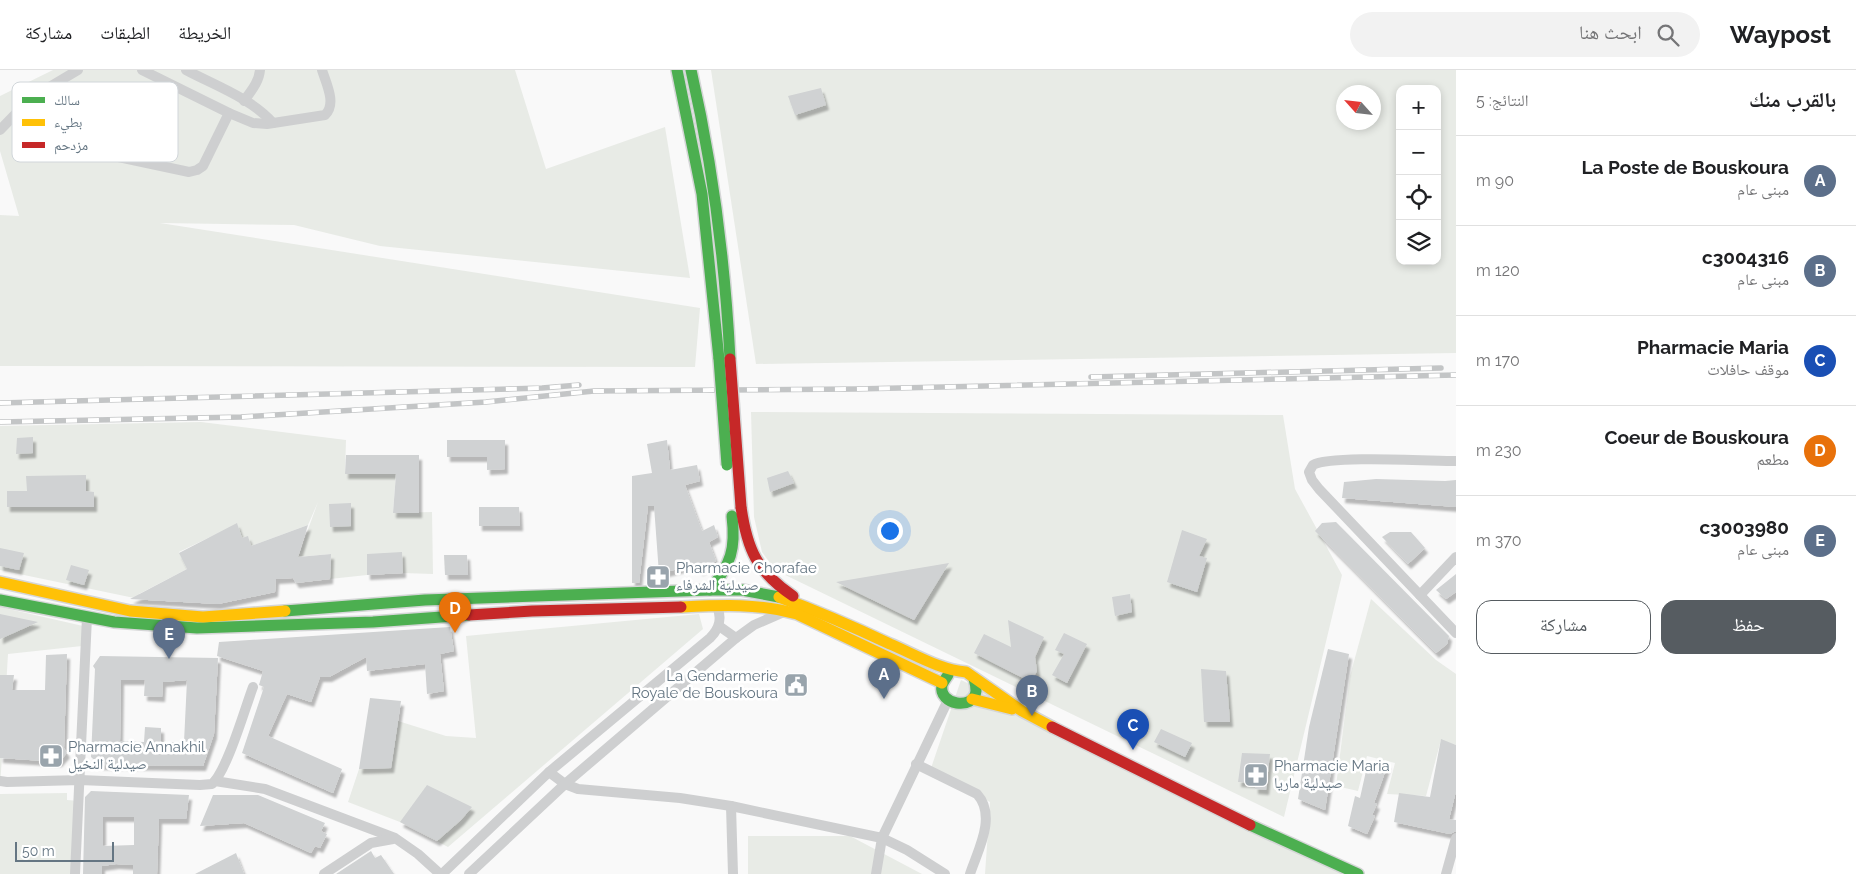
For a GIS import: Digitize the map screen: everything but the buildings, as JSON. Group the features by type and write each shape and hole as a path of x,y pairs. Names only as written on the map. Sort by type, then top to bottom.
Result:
{"main road":[{"path":"677,70 702,194 714,303 725,359"},
{"path":"691,70 710,166 726,281 725,359 736,507 734,549 726,568 710,590"},
{"path":"736,507 747,545 759,566 779,587 822,613"},
{"path":"0,582 130,611 203,617 425,600 710,590 764,592 822,613 927,660 955,671 966,672 1022,711 1127,766 1358,874"},
{"path":"0,600 114,622 159,626 225,628 373,622 541,611 760,606 788,610 825,625 942,684"},
{"path":"955,671 947,675 942,684 942,690 948,700 960,704 972,699 976,689 974,678"},
{"path":"972,699 1022,711"}],"street":[{"path":"58,82 78,70"},
{"path":"142,70 165,82"},
{"path":"186,70 244,100 268,117 273,123"},
{"path":"244,100 260,76 260,70"},
{"path":"178,88 228,114 253,123 273,123 320,116 329,111 331,101 322,70"},
{"path":"142,162 189,172 197,170 203,166 228,114"},
{"path":"0,130 12,118"},
{"path":"1456,461 1348,460 1318,462 1310,470 1310,476 1319,489 1456,633"},
{"path":"1420,595 1456,557"},
{"path":"215,781 265,789 395,838 418,854 441,874 549,772 710,638 719,626 719,612 716,606"},
{"path":"469,874 565,784 736,638 765,619 788,610"},
{"path":"75,874 87,617"},
{"path":"719,626 736,638"},
{"path":"0,781 80,780 212,784 226,760 253,687"},
{"path":"876,874 882,838 948,700"},
{"path":"916,764 978,794 984,803 987,813 985,828 970,874"},
{"path":"549,772 565,784 585,790 680,798 731,806 882,838 907,850 945,874"},
{"path":"731,806 733,874"},
{"path":"324,874 371,843 395,838"},
{"path":"1446,874 1456,838"}],"shaded area":[{"path":"53,70 515,70 546,169 665,127 690,278 380,246 294,225 160,223 700,308 695,367 0,366 0,215 19,216 0,151 0,96 12,90 12,162 178,162 178,82 29,82"},
{"path":"711,70 1456,70 1456,353 756,364"},
{"path":"751,412 1283,415 1295,489 1342,575 1284,817 775,570 762,552 754,517"},
{"path":"201,422 346,440 345,474 396,474 393,513 432,512 433,574 403,573 368,554 367,575 330,579 331,554 298,557 318,502 308,525 251,546 248,537 242,538 237,524 179,552 187,569 139,594 139,599 0,570 0,426"},
{"path":"1371,599 1436,660 1456,674 1456,745 1441,740 1426,796 1387,794 1395,763 1367,756 1358,791 1336,786 1350,676"},
{"path":"0,607 83,626 82,646 8,654 0,788"},
{"path":"699,614 703,629 448,847 400,822 348,802 359,769 391,768 398,721 446,736 476,738 466,636"},
{"path":"961,680 1365,874 985,874 990,802 930,771"},
{"path":"67,793 67,800 79,801 72,874 0,874 0,794"},
{"path":"748,836 850,836 922,874 748,874"}],"railway":[{"path":"1091,377 1441,368"},
{"path":"0,422 241,417 486,402 594,391 856,389 1456,375"},
{"path":"0,403 542,388 579,385"}],"traffic: fast":[{"path":"677,70 702,194 719,359"},
{"path":"691,70 706,142 717,214 725,286 730,359"},
{"path":"719,359 727,465"},
{"path":"710,590 723,572 730,556 733,538 732,516"},
{"path":"285,611 425,600 710,590 742,590 779,597"},
{"path":"0,600 114,622 197,628 373,622 469,615"},
{"path":"948,675 942,685 942,692 950,701 957,703 969,701 974,697 976,691 974,679"},
{"path":"1250,825 1358,874"}],"traffic: slow":[{"path":"0,582 130,611 203,617 285,611"},
{"path":"779,597 835,619 937,665 966,672 1022,711 1052,727"},
{"path":"681,607 754,606 797,614 942,683"},
{"path":"972,699 1012,709"}],"traffic: jam":[{"path":"730,359 741,507"},
{"path":"741,507 743,522 756,558 771,578 793,596"},
{"path":"469,615 532,611 681,607"},
{"path":"1052,727 1250,825"}],"place":[{"name":"Pharmacie Chorafae صيدلية الشرفاء","path":"658,577"},
{"name":"Coeur de Bouskoura","path":"455,633"},
{"name":"c3003980","path":"169,659"},
{"name":"La Gendarmerie Royale de Bouskoura","path":"796,685"},
{"name":"La Poste de Bouskoura","path":"884,699"},
{"name":"c3004316","path":"1032,716"},
{"name":"Pharmacie Maria","path":"1133,750"},
{"name":"Pharmacie Annakhil صيدلية النخيل","path":"51,756"},
{"name":"Pharmacie Maria صيدلية ماريا","path":"1256,775"}]}
